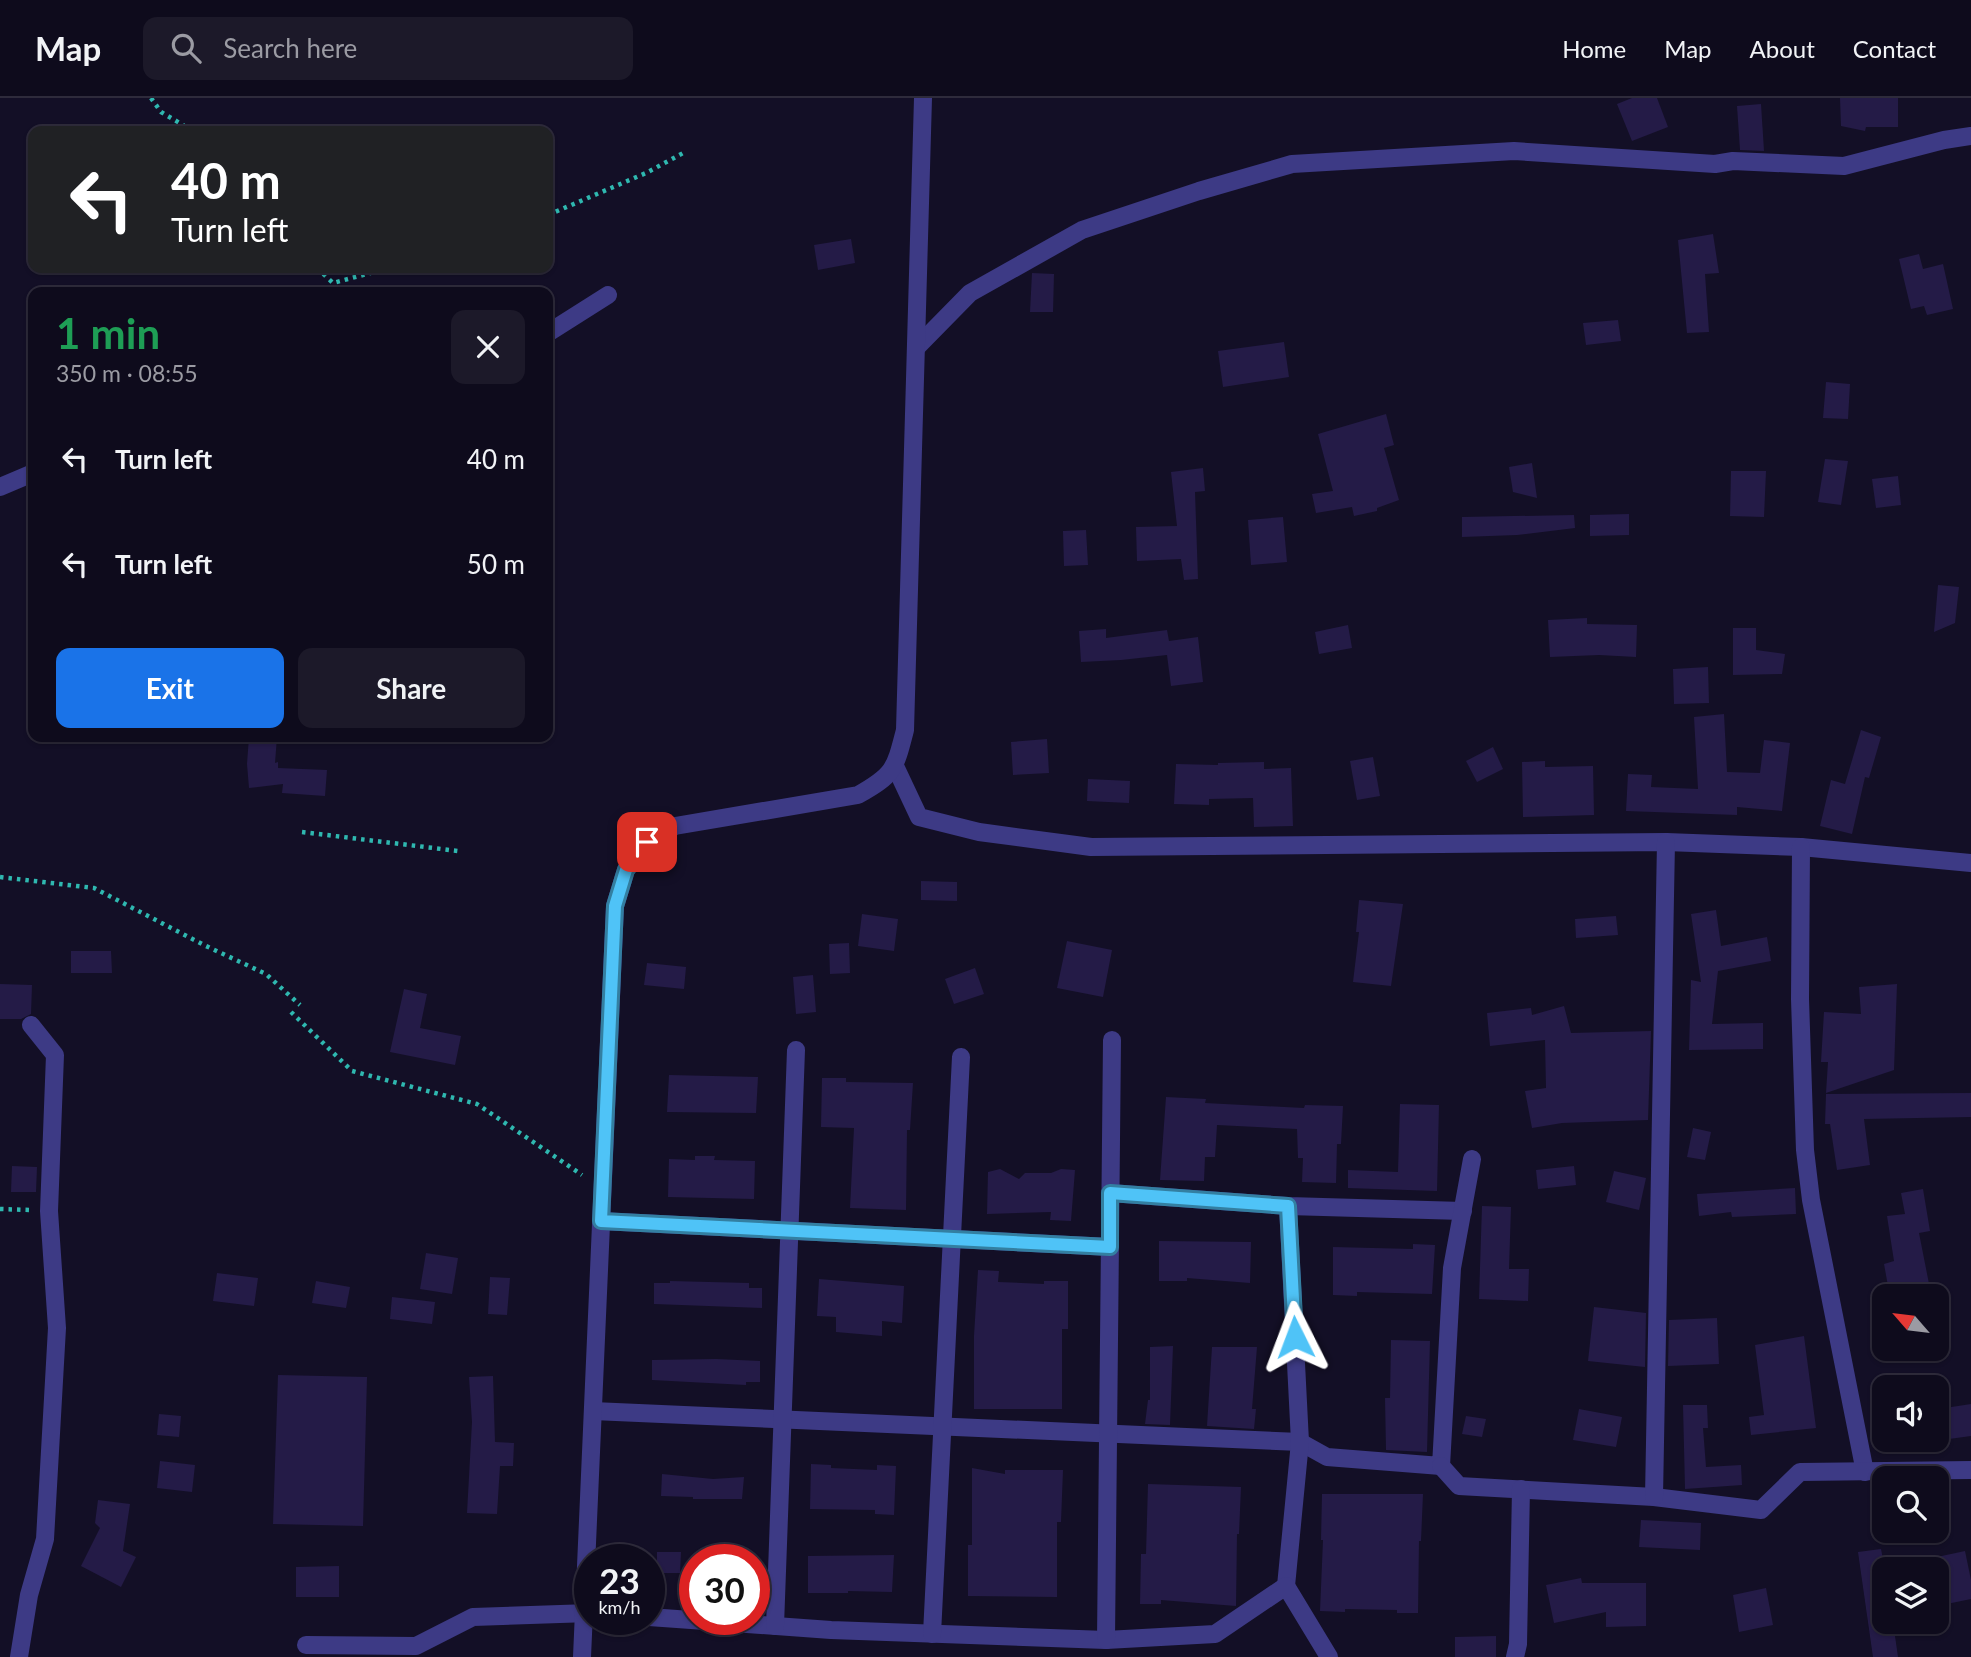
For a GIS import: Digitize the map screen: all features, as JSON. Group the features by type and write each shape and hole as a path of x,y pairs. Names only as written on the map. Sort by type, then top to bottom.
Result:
{"street":[{"path":"589,1544 615,906 626,870 647,842 676,826 858,795 882,782 895,766 905,730 923,98"},
{"path":"916,348 970,293 1082,230 1199,191 1292,164 1514,151 1714,164 1733,161 1844,166 1944,139 1971,136"},
{"path":"553,330 608,295"},
{"path":"0,487 28,475"},
{"path":"895,766 919,817 979,832 1091,847 1666,842 1801,847 1971,863"},
{"path":"1654,1497 1666,842"},
{"path":"1801,847 1800,999 1805,1150 1811,1200 1865,1472"},
{"path":"19,1657 29,1595 46,1539 57,1328 49,1211 55,1055 31,1025"},
{"path":"1106,1640 1112,1040"},
{"path":"775,1626 796,1050"},
{"path":"932,1634 961,1057"},
{"path":"1441,1466 1452,1268 1472,1159"},
{"path":"1110,1193 1288,1206 1463,1211"},
{"path":"1288,1206 1300,1442 1286,1586 1329,1657"},
{"path":"601,1221 1110,1247"},
{"path":"593,1411 1300,1442 1327,1457 1441,1466 1460,1486 1654,1497 1761,1510 1800,1472 1971,1470"},
{"path":"1515,1657 1518,1644 1521,1489"},
{"path":"665,1618 932,1634 1106,1640 1215,1634 1286,1586"},
{"path":"306,1645 416,1646 473,1617 574,1613"},
{"path":"582,1657 584,1635"}],"path":[{"path":"151,98 161,112 184,126"},
{"path":"553,213 646,173 685,152"},
{"path":"322,273 333,284 372,273"},
{"path":"302,832 458,851"},
{"path":"0,877 94,888 266,974 300,1004"},
{"path":"290,1012 352,1071 477,1104 603,1189"},
{"path":"0,1209 49,1211"}],"building":[{"path":"1632,98 1657,98 1668,127 1632,141 1617,104"},
{"path":"1840,98 1898,98 1898,127 1866,127 1865,131 1841,126"},
{"path":"1761,104 1764,151 1740,150 1737,106"},
{"path":"1713,234 1719,273 1705,274 1709,332 1687,333 1678,240"},
{"path":"851,239 855,263 818,270 814,245"},
{"path":"1919,254 1923,269 1943,264 1953,309 1927,315 1924,306 1911,309 1899,259"},
{"path":"1032,273 1054,274 1053,312 1030,312"},
{"path":"1618,320 1621,341 1586,345 1583,323"},
{"path":"1284,342 1289,377 1223,387 1218,351"},
{"path":"1826,382 1850,384 1848,419 1823,418"},
{"path":"1386,414 1394,445 1384,448 1399,500 1377,508 1377,511 1354,516 1352,507 1316,513 1312,494 1333,491 1318,434"},
{"path":"1825,459 1848,461 1841,505 1818,502"},
{"path":"1532,463 1537,498 1513,492 1509,467"},
{"path":"1203,468 1205,491 1195,492 1198,579 1184,580 1181,559 1137,561 1136,527 1177,526 1171,472"},
{"path":"1731,471 1766,471 1764,517 1730,516"},
{"path":"1898,476 1901,505 1876,508 1872,479"},
{"path":"1629,514 1629,535 1590,536 1590,515"},
{"path":"1574,515 1575,528 1517,535 1462,537 1462,517"},
{"path":"1283,517 1287,562 1251,565 1248,520"},
{"path":"1086,530 1088,565 1064,566 1063,531"},
{"path":"1938,585 1959,587 1955,623 1934,632"},
{"path":"1587,618 1587,624 1637,625 1636,657 1550,657 1548,620"},
{"path":"1348,625 1352,648 1319,654 1315,632"},
{"path":"1733,628 1756,628 1756,650 1785,654 1782,674 1733,675"},
{"path":"1106,629 1106,638 1167,630 1169,641 1198,637 1203,682 1171,686 1167,655 1081,662 1079,631"},
{"path":"1708,667 1709,703 1674,704 1673,669"},
{"path":"1724,714 1727,772 1760,773 1764,740 1790,743 1782,811 1737,807 1737,815 1626,811 1628,774 1652,775 1651,787 1698,789 1694,717"},
{"path":"1861,730 1881,737 1869,778 1865,777 1852,834 1820,826 1831,780 1845,784"},
{"path":"1047,739 1049,773 1013,775 1011,742"},
{"path":"249,742 277,742 275,763 278,762 278,768 327,770 325,796 282,793 283,784 249,788"},
{"path":"1493,747 1503,769 1477,782 1466,761"},
{"path":"1373,757 1380,796 1357,800 1350,761"},
{"path":"1545,761 1545,767 1593,766 1594,815 1523,817 1522,762"},
{"path":"1264,762 1264,769 1291,768 1293,826 1254,827 1253,798 1209,799 1209,805 1174,804 1176,764"},
{"path":"1088,779 1130,781 1129,803 1087,801"},
{"path":"921,881 957,882 957,901 921,900"},
{"path":"1359,900 1403,904 1391,986 1353,982 1359,932 1356,932"},
{"path":"1716,910 1721,946 1767,937 1771,961 1718,971 1712,1024 1763,1023 1763,1049 1689,1050 1691,980 1701,982 1691,914"},
{"path":"862,914 898,919 894,951 858,946"},
{"path":"1616,916 1618,935 1576,938 1575,919"},
{"path":"1067,941 1112,950 1103,997 1057,988"},
{"path":"849,943 850,973 830,974 829,944"},
{"path":"71,951 111,951 112,973 71,973"},
{"path":"647,963 686,967 684,989 644,985"},
{"path":"975,968 984,994 954,1004 945,979"},
{"path":"813,975 816,1012 796,1014 793,977"},
{"path":"0,984 32,985 31,1014 21,1019 0,1019"},
{"path":"1897,984 1894,1070 1826,1093 1828,1062 1821,1062 1824,1012 1861,1014 1859,987"},
{"path":"404,989 427,994 420,1028 461,1036 455,1065 390,1052"},
{"path":"1564,1006 1571,1033 1651,1031 1648,1120 1562,1123 1532,1128 1525,1091 1546,1088 1545,1040 1490,1046 1487,1013 1531,1008 1532,1015"},
{"path":"669,1075 758,1077 756,1113 667,1112"},
{"path":"822,1078 846,1078 846,1082 913,1083 910,1130 907,1130 906,1210 850,1208 854,1128 821,1127"},
{"path":"1971,1093 1971,1117 1864,1119 1870,1165 1837,1170 1830,1124 1825,1124 1826,1094"},
{"path":"1166,1097 1206,1099 1205,1103 1304,1108 1305,1105 1343,1106 1341,1144 1337,1144 1336,1183 1302,1182 1303,1158 1298,1158 1297,1129 1217,1125 1215,1157 1205,1157 1204,1181 1160,1180"},
{"path":"1400,1104 1439,1105 1437,1191 1348,1188 1348,1170 1398,1172"},
{"path":"1693,1128 1711,1132 1705,1160 1687,1157"},
{"path":"695,1156 715,1156 714,1160 755,1161 754,1199 668,1197 669,1159 695,1160"},
{"path":"12,1166 37,1167 36,1192 11,1192"},
{"path":"1574,1166 1576,1185 1538,1189 1536,1170"},
{"path":"1000,1169 1019,1179 1025,1173 1075,1170 1071,1221 1050,1220 1051,1212 987,1214 988,1172"},
{"path":"1614,1171 1646,1178 1639,1210 1606,1202"},
{"path":"1795,1188 1796,1214 1732,1217 1731,1212 1699,1216 1697,1194"},
{"path":"1923,1189 1930,1231 1919,1233 1929,1284 1888,1284 1884,1264 1894,1261 1887,1216 1905,1214 1901,1193"},
{"path":"1482,1206 1511,1207 1509,1269 1529,1269 1528,1301 1479,1299"},
{"path":"1159,1241 1251,1242 1250,1283 1187,1278 1187,1281 1159,1281"},
{"path":"1413,1244 1435,1245 1432,1294 1357,1292 1357,1296 1333,1295 1333,1247 1413,1249"},
{"path":"426,1253 458,1258 452,1294 420,1289"},
{"path":"978,1270 999,1271 998,1282 1044,1284 1044,1281 1068,1281 1068,1329 1062,1329 1062,1409 974,1409"},
{"path":"217,1273 258,1278 254,1306 213,1301"},
{"path":"490,1277 510,1278 507,1315 488,1314"},
{"path":"819,1279 904,1286 902,1323 882,1321 882,1336 836,1332 836,1317 817,1316"},
{"path":"316,1281 350,1287 346,1308 312,1303"},
{"path":"654,1283 749,1283 749,1288 762,1288 762,1308 654,1304"},
{"path":"392,1297 435,1302 432,1324 390,1319"},
{"path":"1594,1307 1646,1313 1645,1367 1588,1361"},
{"path":"1717,1318 1719,1364 1668,1366 1669,1320"},
{"path":"1804,1336 1816,1428 1751,1435 1749,1417 1764,1415 1755,1345"},
{"path":"1391,1340 1430,1341 1427,1452 1386,1450 1385,1398 1390,1398"},
{"path":"1173,1346 1170,1425 1145,1424 1150,1400 1150,1347"},
{"path":"1212,1347 1257,1347 1252,1409 1256,1409 1254,1429 1207,1426"},
{"path":"652,1360 760,1361 760,1382 746,1382 746,1385 652,1380"},
{"path":"278,1375 367,1377 363,1526 273,1524"},
{"path":"493,1376 495,1442 514,1443 513,1466 500,1466 497,1514 467,1513 472,1422 469,1377"},
{"path":"1971,1404 1971,1436 1949,1439 1949,1407"},
{"path":"1683,1405 1707,1405 1708,1428 1703,1428 1706,1467 1741,1465 1742,1485 1685,1489"},
{"path":"1579,1409 1622,1417 1616,1447 1573,1440"},
{"path":"159,1414 181,1416 179,1437 157,1435"},
{"path":"1466,1416 1486,1419 1482,1437 1462,1434"},
{"path":"160,1461 195,1465 192,1492 157,1488"},
{"path":"811,1464 831,1465 831,1468 877,1470 877,1465 896,1466 894,1515 875,1514 875,1510 810,1509"},
{"path":"972,1468 1005,1474 1005,1470 1063,1470 1061,1522 1057,1522 1057,1597 968,1596 968,1545 972,1545"},
{"path":"662,1474 713,1479 744,1477 742,1499 661,1496"},
{"path":"1148,1484 1241,1487 1236,1606 1161,1600 1161,1604 1140,1604 1141,1554 1146,1554"},
{"path":"1322,1494 1423,1494 1418,1613 1397,1613 1397,1610 1320,1611"},
{"path":"98,1500 130,1504 123,1551 136,1557 121,1587 81,1566 100,1528 95,1523"},
{"path":"1641,1520 1701,1523 1700,1550 1639,1547"},
{"path":"1881,1549 1883,1557 1872,1557 1872,1634 1895,1634 1898,1657 1873,1657 1858,1552"},
{"path":"1965,1551 1971,1580 1971,1599 1949,1604 1949,1557 1937,1557"},
{"path":"665,1552 679,1552 679,1573 665,1573"},
{"path":"894,1555 892,1592 808,1593 808,1556"},
{"path":"339,1566 339,1597 296,1597 296,1567"},
{"path":"1581,1578 1582,1583 1646,1583 1646,1626 1606,1627 1606,1612 1554,1623 1546,1585"},
{"path":"1766,1588 1773,1625 1739,1632 1733,1595"},
{"path":"1496,1636 1496,1657 1455,1657 1455,1637"}],"route":[{"path":"647,842 626,870 615,906 601,1221 1110,1247 1110,1193 1288,1206 1295,1337"}]}
